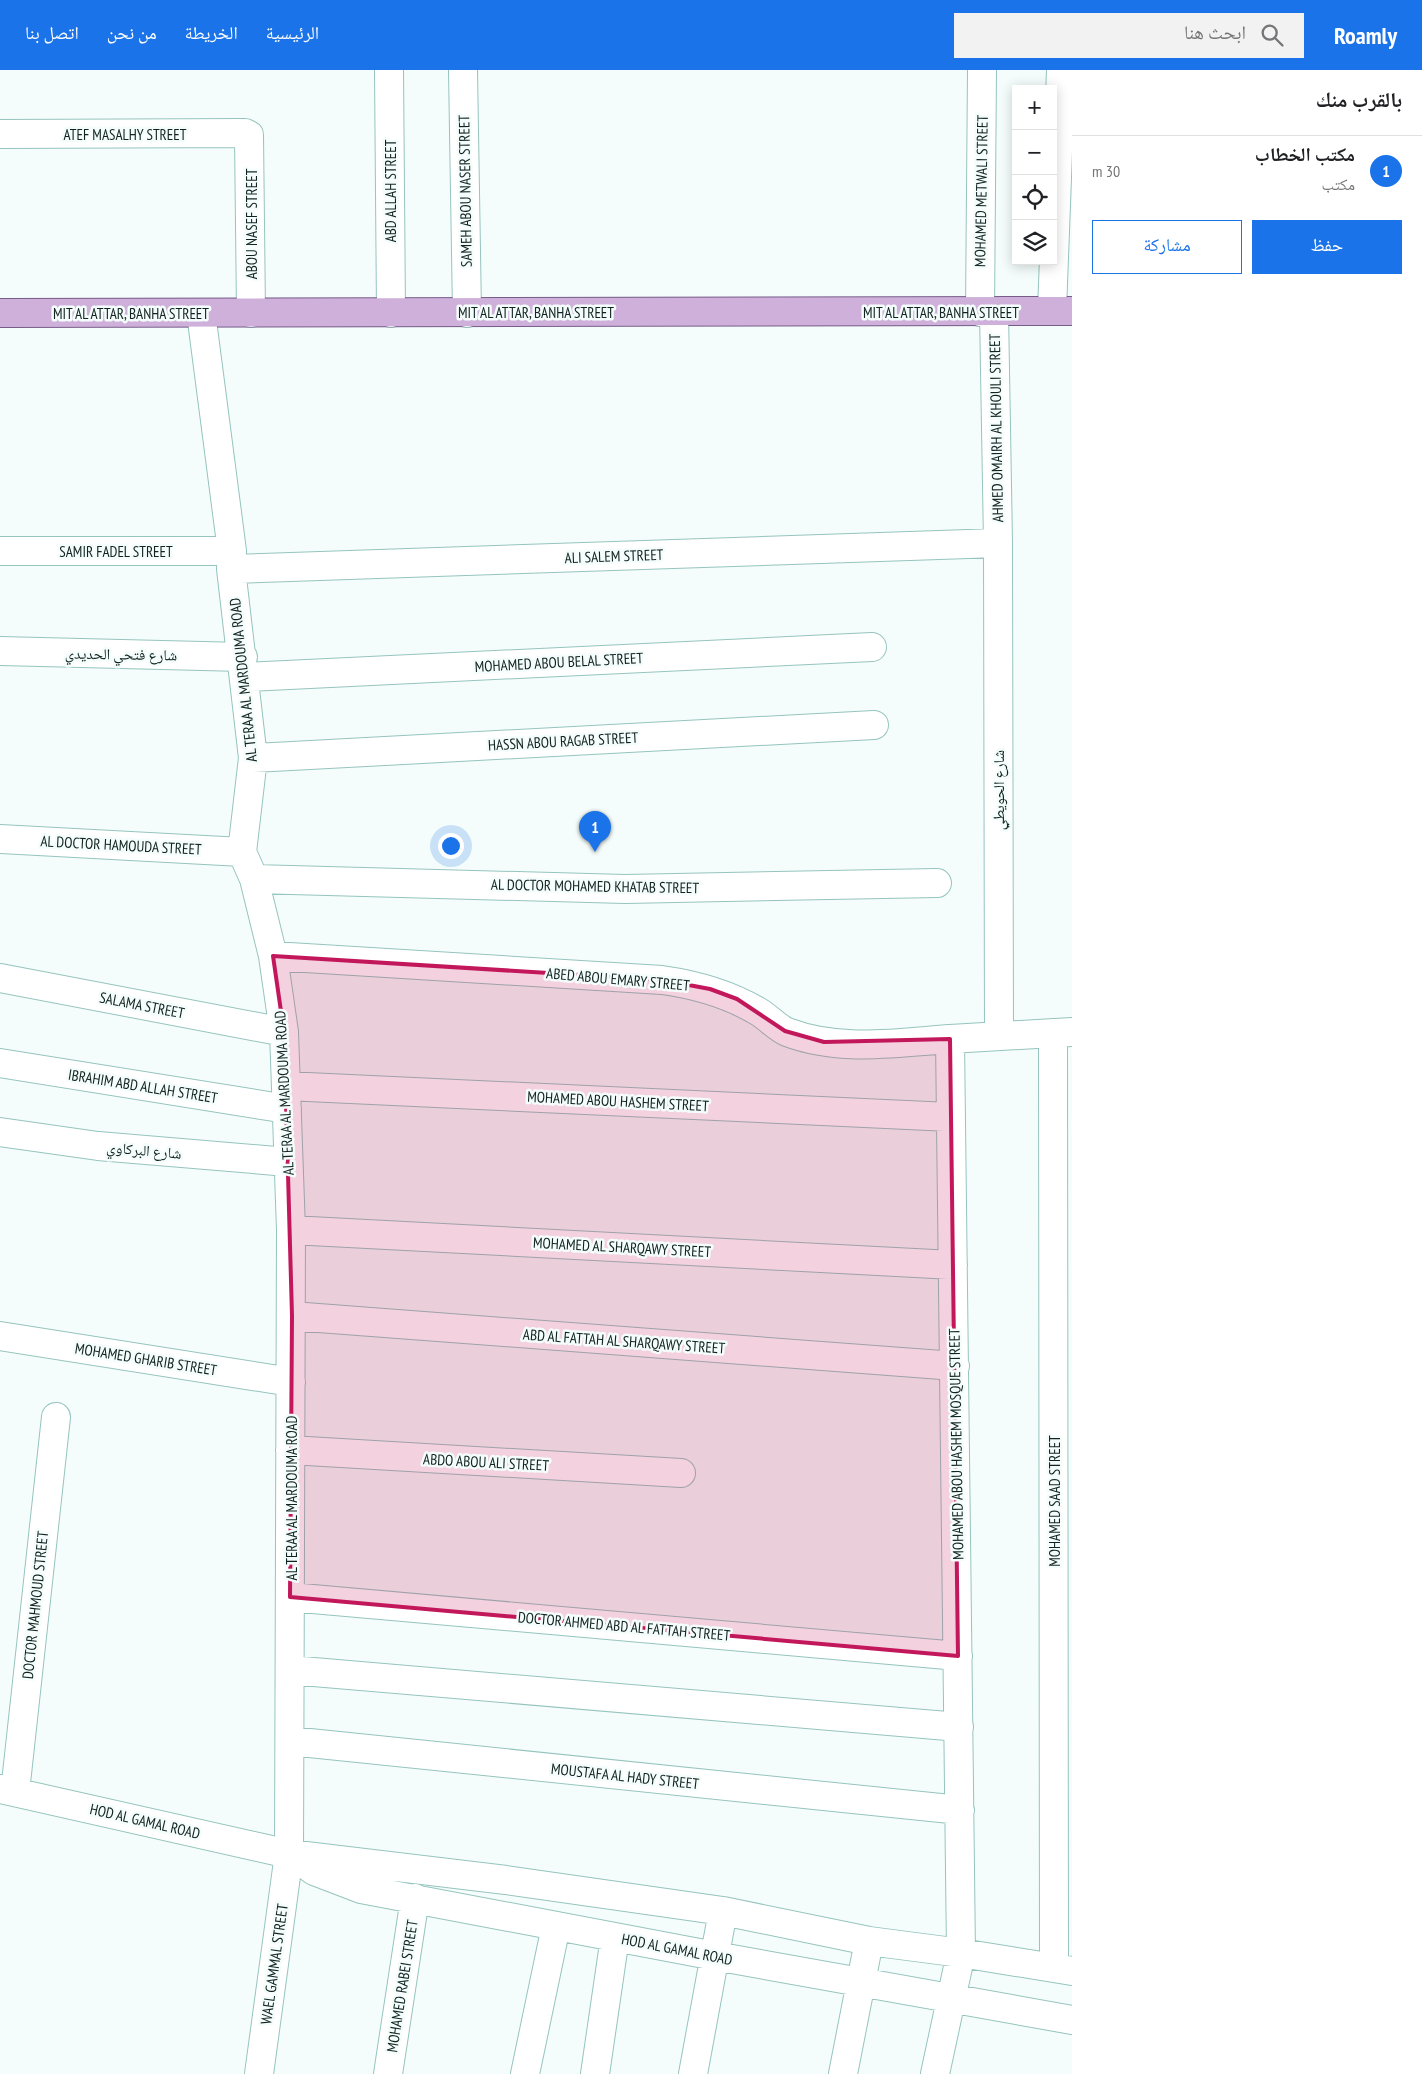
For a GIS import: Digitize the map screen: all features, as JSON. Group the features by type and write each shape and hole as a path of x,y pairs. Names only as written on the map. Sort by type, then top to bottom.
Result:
{"main road":[{"name":"MIT AL ATTAR, BANHA STREET","path":"0,313 1062,311"}],"street":[{"name":"ABD ALLAH STREET","path":"389,70 391,313"},
{"name":"SAMEH ABOU NASER STREET","path":"463,70 467,313"},
{"name":"MOHAMED METWALI STREET","path":"982,70 987,312"},
{"path":"1061,70 1062,311"},
{"name":"ATEF MASALHY STREET","path":"0,134 249,135"},
{"name":"ABOU NASEF STREET","path":"249,135 251,313"},
{"name":"AHMED OMAIRH AL KHOULI STREET","path":"987,312 998,543"},
{"name":"AL TERAA AL MARDOUMA ROAD","path":"201,313 244,667 253,758 242,852 254,880 273,956 284,1032 292,1316 289,1854"},
{"name":"ALI SALEM STREET","path":"231,560 998,543"},
{"name":"شارع الحويطي","path":"998,543 999,1036"},
{"name":"SAMIR FADEL STREET","path":"0,551 231,560"},
{"name":"MOHAMED ABOU BELAL STREET","path":"244,667 872,647"},
{"name":"شارع فتحي الحديدي","path":"0,651 244,667"},
{"name":"HASSN ABOU RAGAB STREET","path":"253,758 874,725"},
{"name":"AL DOCTOR HAMOUDA STREET","path":"0,839 242,852"},
{"name":"AL DOCTOR MOHAMED KHATAB STREET","path":"254,880 625,889 936,883"},
{"name":"ABED ABOU EMARY STREET","path":"273,956 687,983 728,996 762,1013 785,1031 824,1042 865,1044 950,1039"},
{"name":"SALAMA STREET","path":"0,978 284,1032"},
{"path":"950,1039 1062,1033"},
{"name":"MOHAMED SAAD STREET","path":"1062,1033 1063,1969"},
{"name":"MOHAMED ABOU HASHEM MOSQUE STREET","path":"935,2074 961,1952 950,1039"},
{"name":"IBRAHIM ABD ALLAH STREET","path":"0,1063 286,1098"},
{"name":"MOHAMED ABOU HASHEM STREET","path":"286,1098 950,1116"},
{"name":"شارع البركاوي","path":"0,1132 98,1146 288,1162"},
{"name":"MOHAMED AL SHARQAWY STREET","path":"291,1230 953,1264"},
{"name":"ABD AL FATTAH AL SHARQAWY STREET","path":"292,1316 955,1366"},
{"name":"MOHAMED GHARIB STREET","path":"0,1336 291,1382"},
{"name":"DOCTOR MAHMOUD STREET","path":"8,1791 56,1417"},
{"name":"ABDO ABOU ALI STREET","path":"290,1450 681,1474"},
{"name":"DOCTOR AHMED ABD AL FATTAH STREET","path":"290,1597 958,1656"},
{"path":"290,1670 959,1727"},
{"name":"MOUSTAFA AL HADY STREET","path":"290,1741 960,1810"},
{"name":"HOD AL GAMAL ROAD","path":"8,1791 289,1854 515,1881 723,1911 869,1941 961,1952 1063,1969"},
{"name":"HOD AL GAMAL ROAD","path":"289,1854 314,1871 361,1889 715,1956 1072,2020"},
{"name":"WAEL GAMMAL STREET","path":"259,2074 289,1854"},
{"name":"MOHAMED RABEI STREET","path":"388,2074 415,1898"},
{"path":"693,2074 723,1911"},
{"path":"525,2074 556,1926"},
{"path":"595,2074 615,1937"},
{"path":"843,2074 869,1941"}],"highlighted area":[{"path":"273,956 662,980 710,989 737,999 785,1031 824,1042 950,1039 958,1656 290,1597 292,1316 284,1032"}],"place":[{"name":"مكتب الخطاب","path":"595,852"}]}
